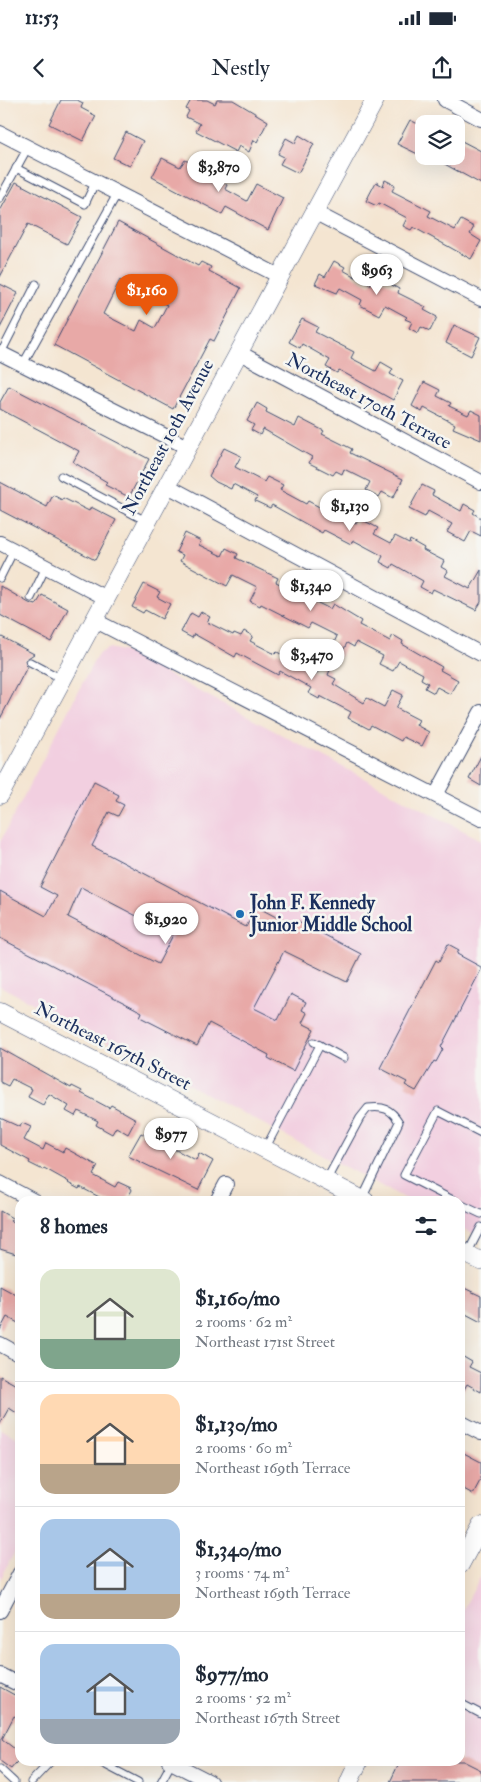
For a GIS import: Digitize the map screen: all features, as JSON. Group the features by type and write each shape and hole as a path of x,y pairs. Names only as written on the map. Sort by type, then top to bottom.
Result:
{"street":[{"name":"Northeast 10th Avenue","path":"0,795 374,100"},
{"path":"445,100 460,104 481,119"},
{"path":"0,133 279,276"},
{"path":"314,212 481,299"},
{"name":"Northeast 170th Terrace","path":"238,352 481,482"},
{"path":"1,353 187,447"},
{"path":"166,485 481,654"},
{"path":"0,544 106,598"},
{"path":"94,620 481,819"},
{"path":"436,796 480,716"},
{"name":"Northeast 167th Street","path":"0,1012 355,1196"},
{"path":"0,1184 24,1196"},
{"path":"220,1196 226,1184"},
{"path":"0,1344 15,1352"},
{"path":"465,1424 481,1432"},
{"path":"465,1556 480,1529"},
{"path":"0,1611 15,1582"},
{"path":"0,1675 15,1682"},
{"path":"178,1766 208,1781"},
{"path":"349,1782 357,1766"}],"lane":[{"path":"0,198 28,147"},
{"path":"16,168 85,204 95,183"},
{"path":"23,364 117,194"},
{"path":"1,353 36,284"},
{"path":"61,476 146,521"},
{"path":"0,578 14,550"},
{"path":"31,598 46,567"},
{"path":"30,662 62,679"},
{"path":"265,1149 317,1044 344,1058"},
{"path":"326,1181 360,1118 368,1108 381,1106 393,1112 399,1122 395,1135 365,1196"},
{"path":"445,1196 404,1175 438,1111 481,1133"},
{"path":"465,1206 481,1214"},
{"path":"469,1255 481,1227"},
{"path":"465,1706 481,1714"},
{"path":"31,1782 46,1766"},
{"path":"108,1766 138,1782"},
{"path":"161,1782 168,1766"},
{"path":"0,1769 14,1782"}],"shaded area":[{"name":"John F. Kennedy Junior Middle School","path":"109,648 123,651 481,840 481,1238 465,1230 465,1196 400,1196 0,986 0,842 97,655"},
{"path":"0,1429 15,1436 15,1552 0,1580"},
{"path":"481,1576 481,1782 390,1782 398,1766 465,1766 465,1606"}],"building":[{"path":"61,100 77,100 83,103 81,108 96,116 83,141 49,124"},
{"path":"191,100 207,100 215,104 217,100 233,100 268,121 257,142 254,140 249,152 239,146 236,152 196,131 200,124 186,117 189,111 186,109"},
{"path":"410,120 415,122 415,153 397,144"},
{"path":"126,132 143,141 130,166 113,158"},
{"path":"299,135 314,144 298,173 280,164 284,157 278,154 286,138 295,143"},
{"path":"465,143 481,151 481,184 446,165 465,165"},
{"path":"162,158 180,167 185,160 195,165 192,171 212,182 214,178 227,185 225,189 247,201 256,184 283,198 268,230 226,207 222,214 152,177"},
{"path":"385,180 395,185 392,191 431,211 428,216 455,230 461,220 474,227 470,234 481,241 471,259 413,227 411,230 403,226 407,218 379,203 377,206 366,201 376,182 383,186"},
{"path":"16,182 82,217 67,244 28,224 0,277 0,211"},
{"path":"118,222 198,266 201,262 211,267 209,271 241,288 214,341 210,339 173,409 54,345","holes":["120,280 167,305 155,328 141,320 136,331 103,314"]},
{"path":"334,261 345,267 343,270 370,285 375,276 399,289 398,293 426,307 424,310 437,317 430,331 421,327 418,333 409,328 412,322 405,319 407,317 385,305 379,315 360,305 362,300 340,288 337,293 315,284 320,274 325,277"},
{"path":"0,284 18,293 0,328"},
{"path":"302,319 318,327 315,332 354,352 351,358 376,371 381,362 393,369 390,374 403,381 393,400 339,370 337,373 326,367 330,360 302,344 300,348 289,342"},
{"path":"454,325 480,337 471,356 446,343"},
{"path":"424,382 440,390 437,396 451,403 449,406 468,415 471,410 481,415 481,440 453,428 455,424 424,408 422,412 412,406"},
{"path":"9,386 149,459 129,497 105,485 107,482 73,462 79,451 0,409 0,402"},
{"path":"257,403 267,409 266,412 295,427 299,418 324,431 322,434 352,449 350,453 403,479 393,498 382,492 379,497 366,490 370,482 344,469 342,474 336,471 333,475 309,463 312,457 263,429 260,435 251,430 254,425 247,421"},
{"path":"224,448 241,456 235,467 264,482 267,477 283,485 280,490 306,504 308,501 348,522 349,520 356,524 359,518 378,528 374,534 391,543 395,536 409,543 410,540 424,548 423,550 444,561 441,567 448,571 445,576 470,589 481,570 481,602 476,610 433,589 431,593 420,587 423,581 393,564 391,568 380,562 383,556 353,540 351,544 324,530 322,533 272,505 270,508 255,501 257,497 233,484 231,489 216,482 209,476"},
{"path":"0,482 47,507 53,495 89,511 91,507 116,520 95,560 0,510"},
{"path":"422,485 434,491 432,495 461,511 464,504 475,510 473,513 481,518 481,536 471,531 465,542 447,532 452,524 428,511 425,517 409,509"},
{"path":"185,533 201,541 199,545 222,556 226,548 238,554 236,558 278,578 276,582 330,609 333,604 361,621 359,625 390,641 393,635 403,641 402,644 442,667 440,670 458,680 450,694 437,687 434,693 425,688 428,683 421,679 423,674 399,661 393,671 379,664 383,656 356,642 354,647 347,643 340,657 330,652 337,636 311,623 308,628 261,604 260,606 250,601 257,587 233,575 227,586 180,561 183,555 176,552"},
{"path":"144,584 160,592 157,597 170,604 162,619 145,610 143,613 132,607"},
{"path":"0,586 29,603 36,605 42,595 68,609 51,642 0,615"},
{"path":"201,612 210,617 207,622 233,635 234,633 241,636 244,631 253,636 250,641 275,654 277,652 283,655 286,650 295,655 293,660 317,673 321,665 330,670 328,675 336,679 333,684 364,703 367,698 384,707 393,690 403,695 396,708 419,720 416,725 429,732 422,746 403,737 401,741 371,725 369,729 348,718 351,712 320,696 319,699 308,693 311,688 280,671 278,675 237,653 235,657 194,634 192,638 181,632 191,613 198,617"},
{"path":"0,636 34,654 25,660 27,667 0,719"},
{"path":"481,756 481,786 469,779"},
{"path":"94,781 119,795 116,801 124,805 118,816 109,812 92,846 246,927 257,907 295,927 298,921 361,954 347,982 284,951 254,1008 278,1020 291,994 306,1002 302,1010 307,1013 302,1023 314,1029 293,1071 268,1058 269,1055 209,1023 197,1046 140,1017 142,1012 0,938 0,891 46,916 57,896 40,887","holes":["81,887 173,935 158,964 68,917"]},
{"path":"448,944 459,950 457,954 481,967 481,970 441,1047 443,1049 416,1091 405,1085 407,1082 380,1068 436,960 439,962"},
{"path":"0,1048 71,1088 72,1086 82,1091 81,1093 109,1108 111,1105 136,1119 128,1134 116,1127 112,1134 96,1125 98,1121 78,1111 75,1116 66,1111 69,1106 49,1094 43,1105 28,1097 32,1089 12,1079 8,1086 0,1082"},
{"path":"0,1118 20,1127 22,1123 31,1127 24,1140 43,1150 46,1143 63,1152 65,1148 98,1166 93,1175 115,1187 118,1182 132,1190 129,1196 97,1196 80,1187 79,1189 44,1168 43,1170 29,1163 30,1161 0,1145"},
{"path":"141,1133 159,1142 163,1135 178,1142 174,1149 196,1160 199,1153 213,1161 198,1190 128,1156"},
{"path":"0,1211 12,1218 10,1221 15,1224 15,1254 0,1249"},
{"path":"0,1286 15,1294 15,1321 7,1317 0,1330"},
{"path":"465,1288 481,1296 481,1322 465,1314"},
{"path":"465,1358 472,1362 469,1367 481,1373 481,1392 467,1384 465,1388"},
{"path":"0,1376 15,1384 15,1412 9,1408 0,1424"},
{"path":"465,1454 481,1462 481,1479 473,1494 465,1490"},
{"path":"0,1687 15,1695 15,1716 2,1739 15,1749 15,1764 11,1769 0,1761"},
{"path":"465,1762 481,1770 481,1782 390,1782 398,1766 465,1766"}],"place":[{"name":"John F. Kennedy Junior Middle School","path":"240,914"}]}
